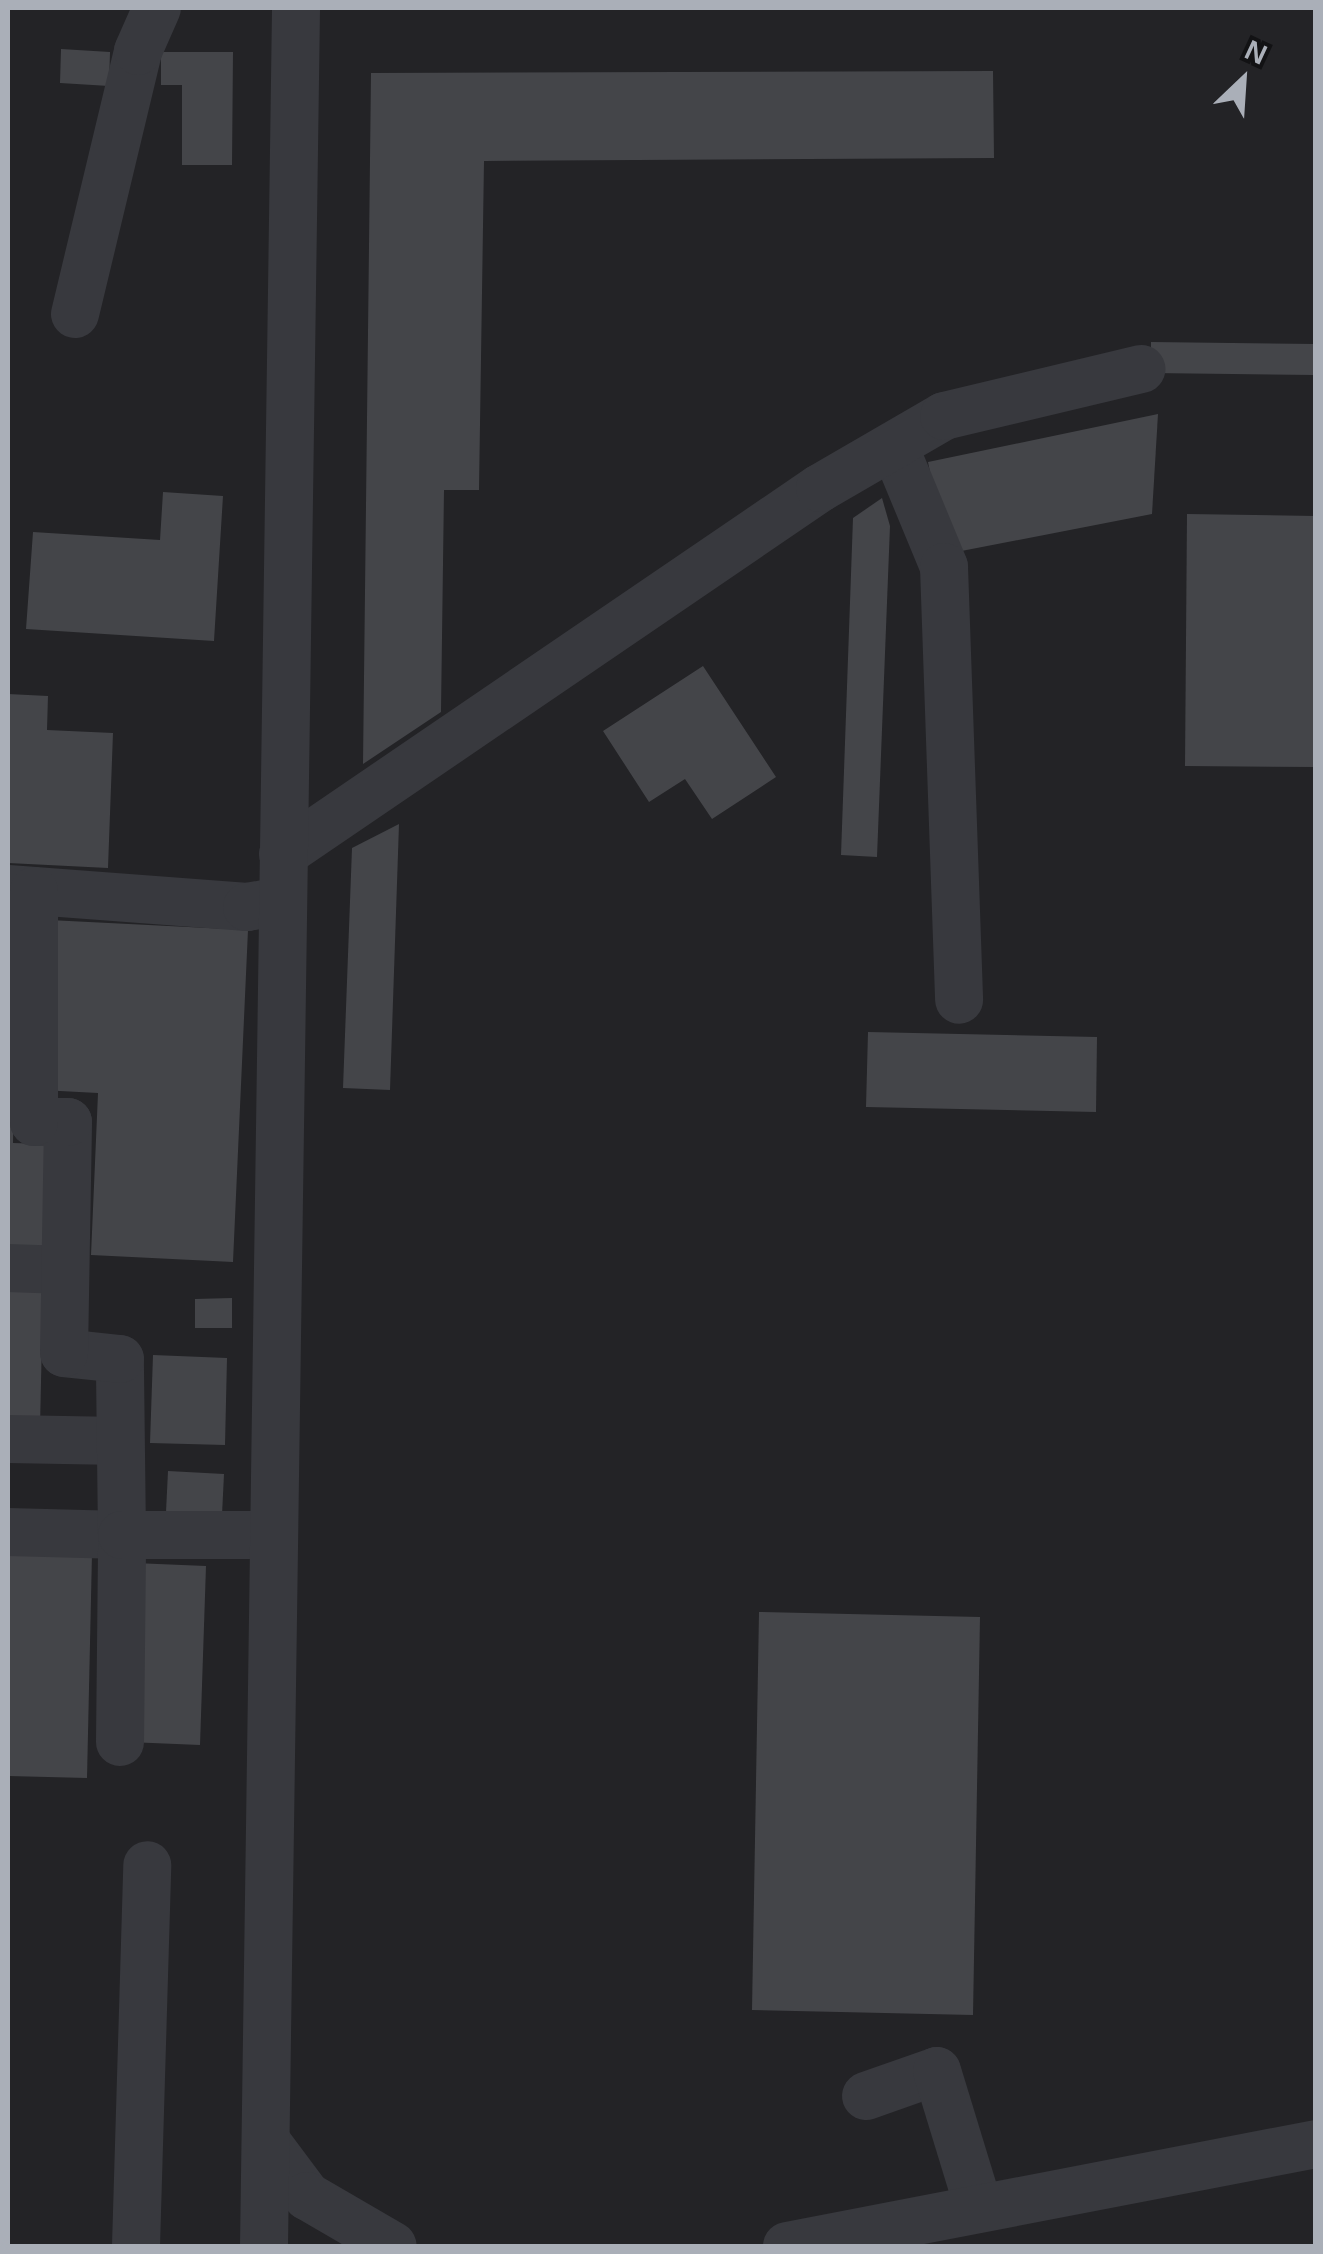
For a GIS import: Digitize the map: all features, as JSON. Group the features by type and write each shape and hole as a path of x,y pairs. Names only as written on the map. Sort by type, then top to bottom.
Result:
{"street":[{"path":"75,314 138,51 157,8"},
{"path":"264,2246 296,8"},
{"path":"282,854 820,488 944,416 1141,369"},
{"path":"894,446 944,567 959,1000"},
{"path":"120,1742 120,1359 64,1353 68,1122 34,1122 19,1085 21,890 247,907 282,902"},
{"path":"8,1268 65,1270"},
{"path":"8,1440 120,1441"},
{"path":"8,1532 273,1534"},
{"path":"136,2246 146,1865"},
{"path":"866,2096 937,2071 979,2208"},
{"path":"266,2140 307,2196 393,2246"},
{"path":"788,2246 1316,2144"}],"shaded area":[{"path":"8,8 1315,8 1315,2246 8,2246"}],"building":[{"path":"61,49 110,52 109,86 60,83"},
{"path":"161,52 233,52 232,165 182,165 182,85 161,85"},
{"path":"993,71 994,158 484,161 479,490 444,490 441,712 363,764 371,73"},
{"path":"1151,342 1315,344 1315,375 1151,373"},
{"path":"1158,414 1152,514 946,554 928,462"},
{"path":"163,492 223,496 214,641 26,629 33,532 160,540"},
{"path":"882,498 890,526 877,857 841,855 853,518"},
{"path":"1187,514 1316,516 1316,767 1185,766"},
{"path":"703,666 776,777 712,819 685,779 649,802 603,731"},
{"path":"8,694 48,696 47,730 113,733 108,868 8,863"},
{"path":"399,824 390,1090 343,1088 352,848"},
{"path":"8,910 19,911 11,1080 8,1080"},
{"path":"49,920 248,930 233,1262 91,1255 98,1093 41,1090"},
{"path":"868,1032 1097,1037 1096,1112 866,1107"},
{"path":"8,1094 14,1094 13,1143 47,1144 44,1250 8,1249"},
{"path":"8,1291 43,1292 40,1427 8,1426"},
{"path":"232,1298 232,1328 195,1328 195,1299"},
{"path":"153,1355 227,1358 225,1445 150,1443"},
{"path":"168,1471 224,1474 222,1515 166,1512"},
{"path":"8,1551 92,1553 87,1778 8,1776"},
{"path":"134,1563 206,1566 200,1745 128,1742"},
{"path":"759,1612 980,1617 973,2015 752,2010"}]}
